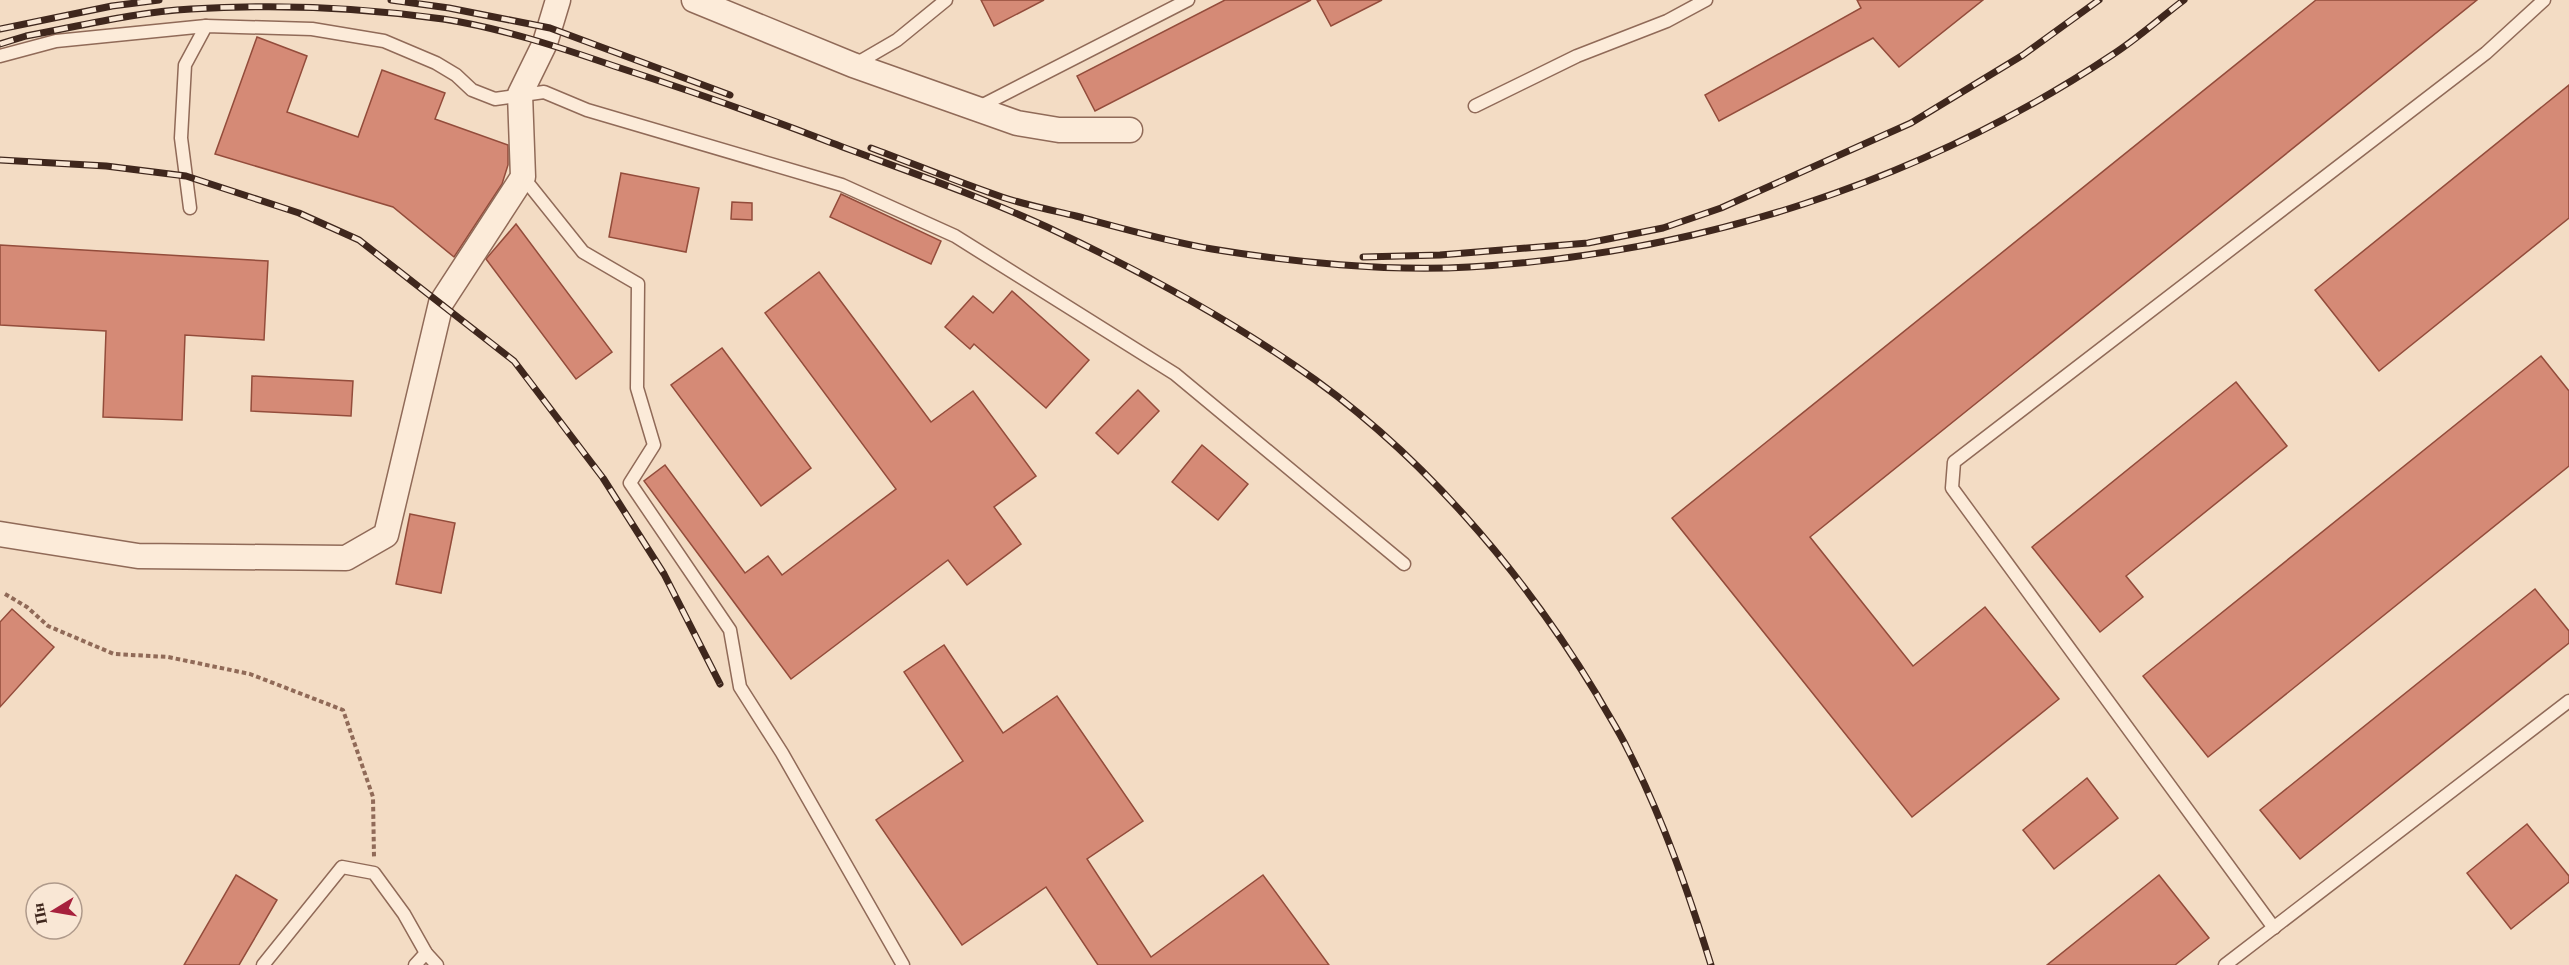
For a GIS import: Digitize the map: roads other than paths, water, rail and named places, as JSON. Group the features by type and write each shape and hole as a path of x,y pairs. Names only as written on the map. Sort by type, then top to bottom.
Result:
{"street":[{"path":"0,534 138,556 334,558 346,558 386,535 441,303 523,177 520,94 545,43 558,0"},
{"path":"694,0 853,65 1017,123 1059,130 1130,130"}],"lane":[{"path":"853,65 897,40 946,0"},
{"path":"976,109 1188,0"},
{"path":"1475,106 1577,56 1667,21 1706,0"},
{"path":"2274,928 1952,488 1954,462 2486,53 2544,0"},
{"path":"190,208 181,138 184,65 206,26"},
{"path":"0,56 56,41 206,26 312,29 384,41 436,63 456,75 472,90 495,99 544,92 586,110 842,185 955,236 1175,374 1404,564"},
{"path":"523,177 583,252 638,284 637,388 654,445 630,483 730,630 740,687 782,753 903,965"},
{"path":"2225,965 2569,701"},
{"path":"263,965 342,867 374,873 404,914 426,953 437,965"},
{"path":"415,965 426,953"}],"railway":[{"path":"0,29 112,6 159,0"},
{"path":"391,0 449,8 550,28 730,95"},
{"path":"1363,257 1440,255 1588,243 1663,228 1721,208 1911,123 2023,55 2099,0"},
{"path":"871,148 1011,200 1212,249 1307,262 1406,268 1469,267 1554,259 1639,246 1722,228 1804,204 1885,174 1963,140 2039,100 2121,49 2184,0"},
{"path":"0,44 26,36 129,16 223,8 349,9 465,23 551,45 697,94 940,183 1047,227 1142,274 1265,345 1339,398 1383,434 1424,473 1500,557 1567,648 1624,743 1664,829 1711,965"},
{"path":"0,160 106,166 186,176 299,213 359,240 514,361 603,478 664,574 720,684"}]}
